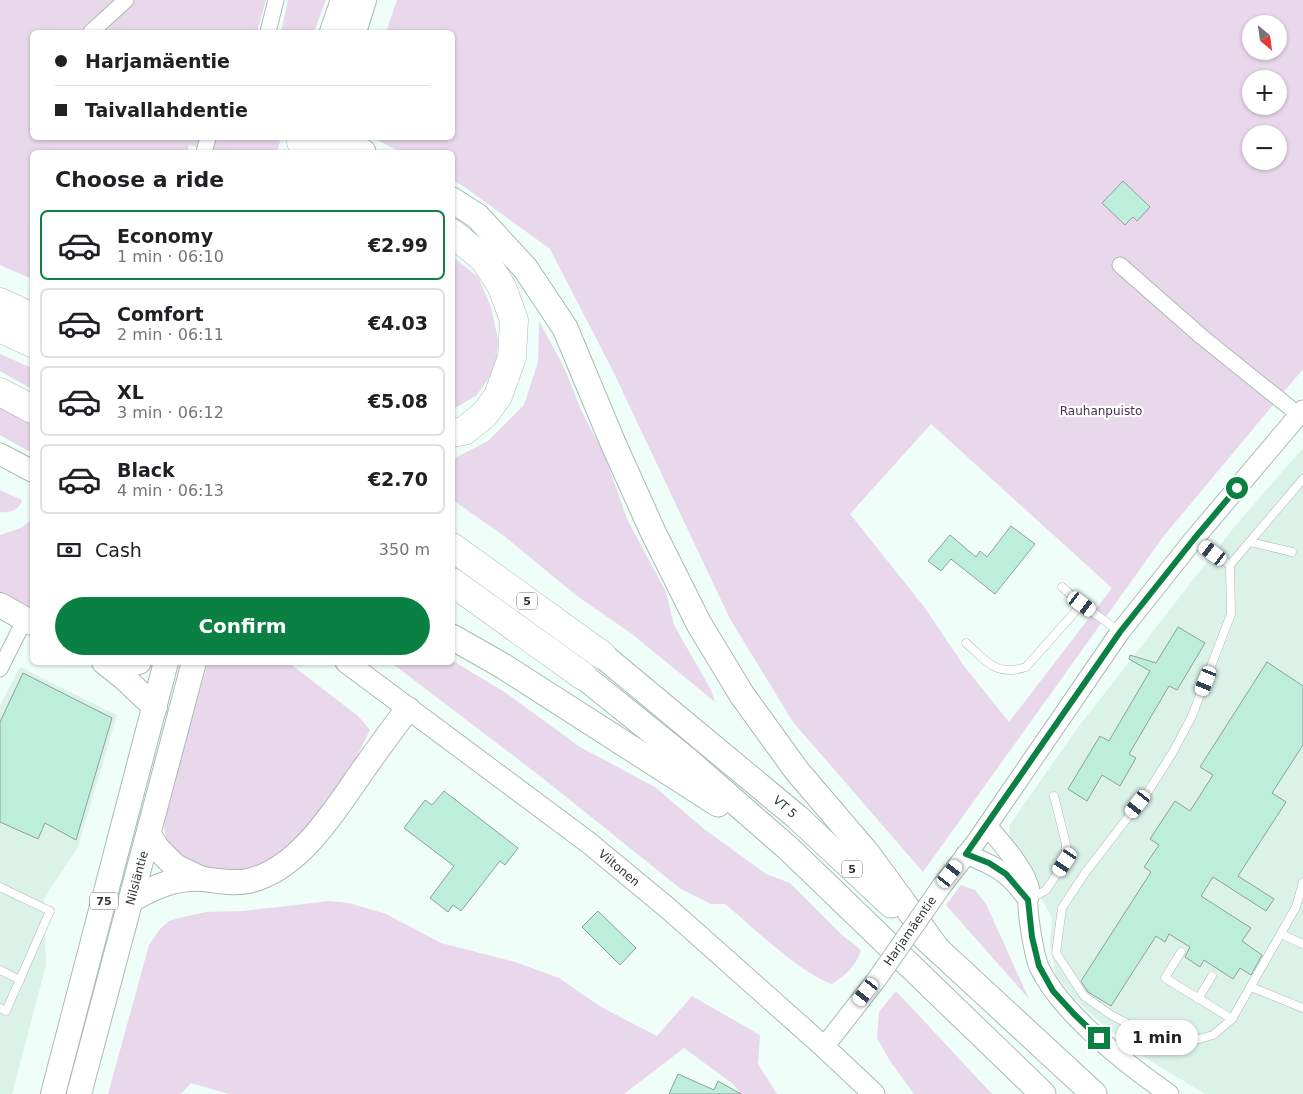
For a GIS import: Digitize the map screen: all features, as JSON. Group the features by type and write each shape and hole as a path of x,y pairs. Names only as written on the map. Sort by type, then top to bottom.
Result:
{"highway":[{"path":"313,144 350,150"},
{"path":"455,202 477,216 525,268 565,328 653,532 699,624 742,695 797,771 867,853 935,946"},
{"path":"455,235 484,259 502,287 514,320 512,358 498,396 485,414 464,430 455,433"},
{"path":"0,302 30,316"},
{"path":"0,328 30,342"},
{"path":"0,392 30,409"},
{"name":"VT 5","path":"455,549 602,654 797,817 1094,1094"},
{"name":"5","path":"455,584 583,676 686,759 790,850 1043,1094"},
{"path":"455,639 504,666 790,850"}],"main road":[{"path":"333,30 343,0"},
{"path":"355,30 364,0"},
{"path":"0,454 30,470"},
{"path":"0,605 29,621"},
{"path":"108,665 154,707"},
{"name":"75","path":"53,1094 165,665"},
{"name":"Nilsiäntie","path":"79,1094 193,665"},
{"name":"Viitonen","path":"350,665 589,843 670,910 874,1094"},
{"path":"131,900 165,883 179,880 248,881 272,871 289,861 331,816 408,709"},
{"path":"149,835 158,849 175,866 202,879"}],"street":[{"path":"93,30 126,0"},
{"path":"268,30 276,0"},
{"path":"1120,265 1202,337 1301,412"},
{"name":"Harjamäentie","path":"824,1047 877,979 941,887 987,826 1120,632 1194,539 1301,412"},
{"path":"0,669 29,621"},
{"path":"987,826 1023,874 1030,893 1028,900 1032,937 1039,966 1053,991 1074,1014 1126,1062 1169,1094"},
{"path":"966,854 989,863 1006,874 1028,900"}],"lane":[{"path":"1303,479 1230,565 1231,614 1192,716 1173,752 1149,790 1104,845 1062,908 1056,953 1084,996 1112,1015 1155,1038 1182,1044 1213,1035 1232,1020 1281,934 1300,908 1303,882"},
{"path":"1194,539 1230,565"},
{"path":"1250,542 1292,552"},
{"path":"1062,587 1120,632"},
{"path":"966,643 993,668 1012,672 1026,667 1082,604"},
{"path":"1028,900 1046,890 1065,862 1066,844 1054,796"},
{"path":"0,887 50,911 6,1011 0,1008"},
{"path":"1281,934 1303,944"},
{"path":"1181,952 1165,978 1232,1020"},
{"path":"0,970 20,980"},
{"path":"1198,999 1212,976"},
{"path":"1251,987 1303,1008"}],"shaded area":[{"path":"1303,448 1303,1094 1205,1094 1147,1059 1100,1022 1074,998 1056,975 1050,944 1052,918 1011,844 1009,826 1076,730 1235,526"},
{"path":"20,667 117,715 78,847 44,900 46,965 12,1094 0,1094 0,706"}],"green space":[{"path":"0,0 266,0 258,30 30,30 30,140 280,140 278,150 210,150 189,145 188,150 30,150 30,278 0,265"},
{"path":"288,0 326,0 315,30 281,30"},
{"name":"Rauhanpuisto","path":"397,0 1303,0 1303,369 1163,537 923,872 793,722 730,619 613,371 550,249 455,181 455,150 397,150 377,140 455,140 455,30 387,30","holes":["931,424 1112,588 1009,722 964,666 925,608 850,514"]},
{"path":"455,258 478,277 491,307 498,340 496,368 476,396 455,408"},
{"path":"539,321 564,367 581,410 605,456 627,519 666,592 674,625 711,690 715,702 632,634 577,596 504,536 455,501 455,458 488,441 524,405 538,362"},
{"path":"0,354 30,367 30,388 0,371"},
{"path":"0,406 30,422 30,452 0,435"},
{"path":"0,490 22,500 19,507 11,512 0,512"},
{"path":"30,521 30,611 0,593 0,535 21,528"},
{"path":"455,662 506,693 580,747 655,787 704,829 766,874 790,883 842,935 861,950 859,956 846,974 832,984 805,970 725,904 711,904 681,889 540,776 392,665 455,665"},
{"path":"207,665 292,665 358,716 370,730 356,758 301,836 263,865 229,873 208,871 172,852 164,827 176,770"},
{"path":"961,885 975,890 986,904 1029,999 946,905"},
{"path":"330,901 349,903 386,914 441,943 515,962 559,978 601,1007 657,1036 692,996 760,1035 758,1064 777,1094 741,1094 733,1084 684,1048 624,1094 229,1094 191,1083 181,1094 108,1094 149,945 160,929 169,921 206,912 244,911"},
{"path":"896,991 992,1094 914,1094 890,1061 877,1038 879,1012"}],"building":[{"path":"1123,181 1150,207 1137,221 1133,217 1125,225 1102,203"},
{"path":"1011,526 1035,544 995,594 951,559 941,571 928,561 950,535 976,557 980,551 987,557"},
{"path":"1178,627 1205,643 1177,690 1169,686 1129,754 1136,758 1120,786 1102,775 1087,801 1068,789 1100,736 1109,741 1150,671 1129,659 1130,655 1156,663"},
{"path":"1267,662 1303,686 1303,745 1272,793 1286,802 1238,876 1274,899 1266,911 1213,877 1201,896 1251,928 1242,941 1262,955 1251,975 1240,968 1233,979 1204,960 1200,967 1185,957 1190,947 1169,934 1165,942 1156,936 1111,1006 1088,992 1081,981 1151,872 1144,867 1159,845 1150,839 1175,801 1190,811 1213,775 1200,767"},
{"path":"23,673 112,718 76,840 45,823 38,839 0,822 0,722"},
{"path":"444,791 518,848 505,865 500,861 461,911 453,905 448,912 430,898 454,866 404,828 425,800 432,805"},
{"path":"598,911 636,948 620,965 582,927"},
{"path":"678,1074 714,1090 718,1081 741,1094 669,1094"}],"route":[{"path":"1099,1038 1053,991 1039,966 1032,937 1028,900 1006,874 989,863 966,854 1120,632 1237,488"}]}
